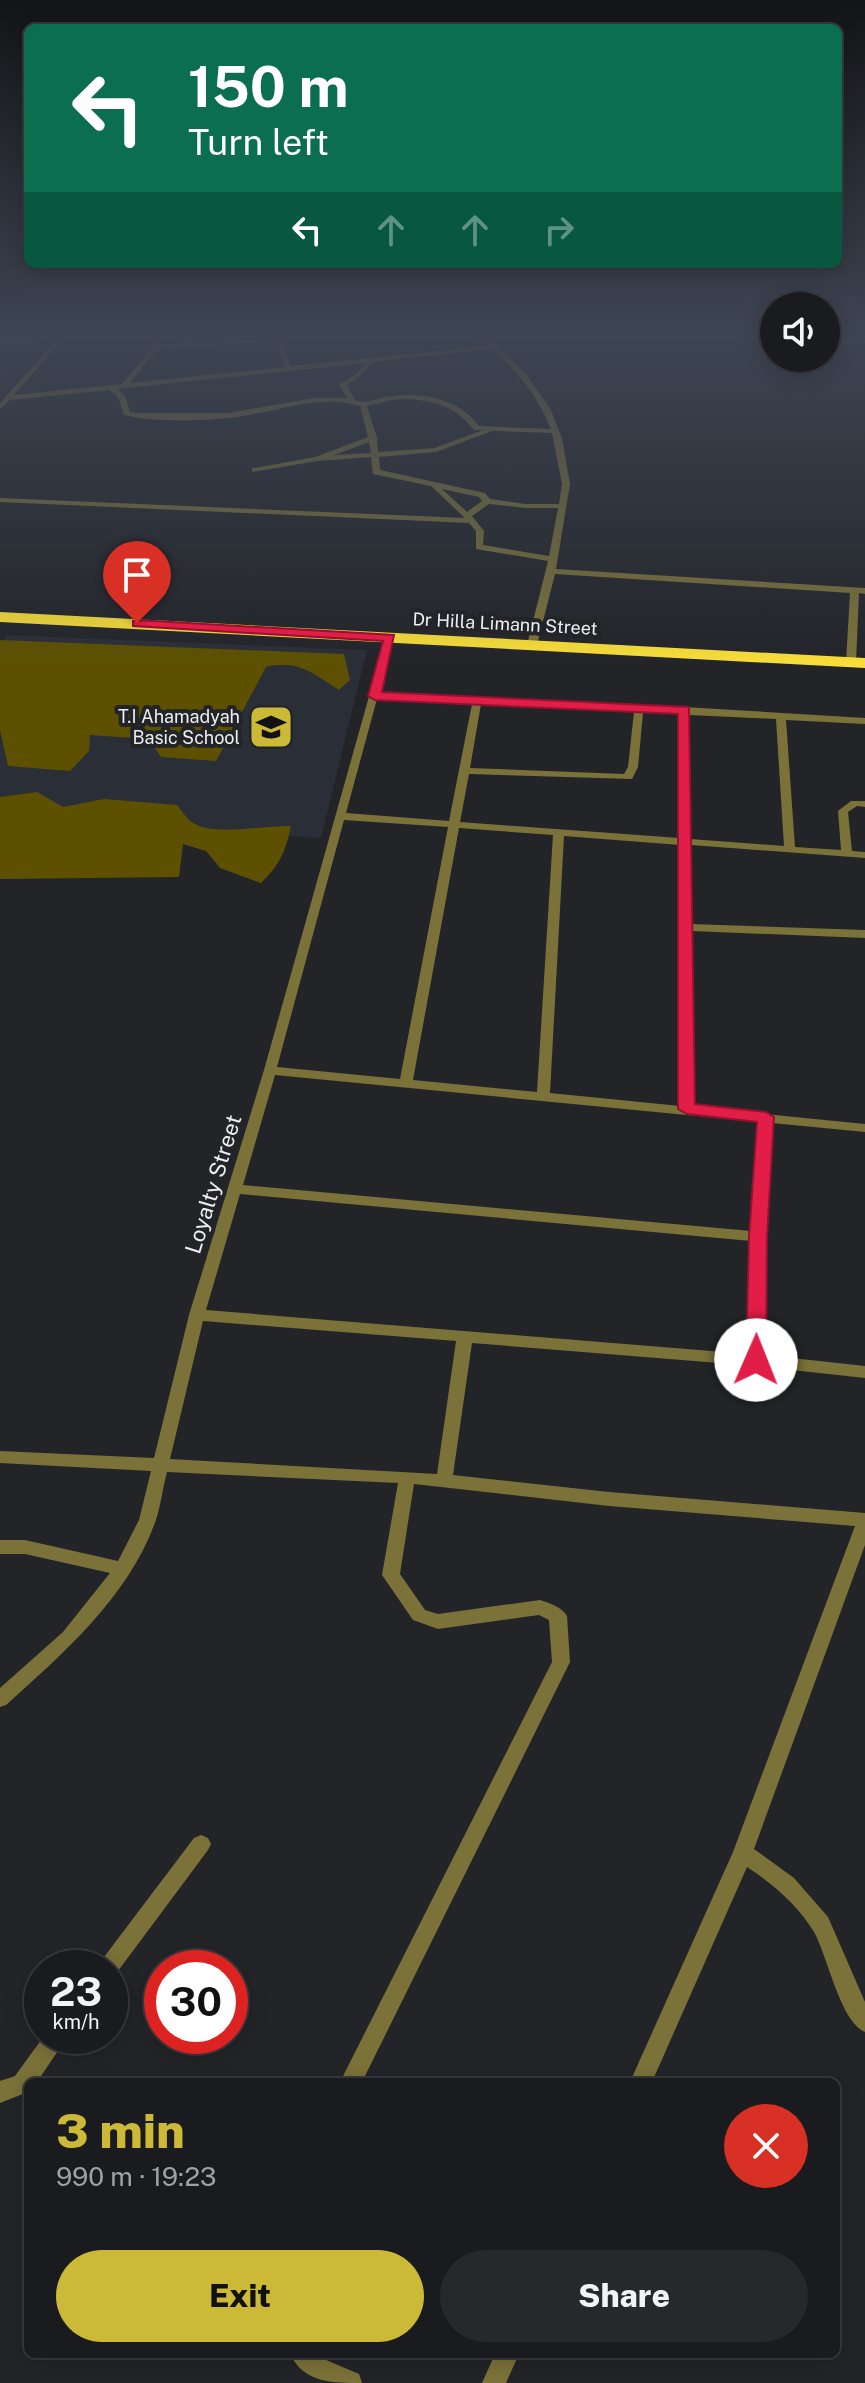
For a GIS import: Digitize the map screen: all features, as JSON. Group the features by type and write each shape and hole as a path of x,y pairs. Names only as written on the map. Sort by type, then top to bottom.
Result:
{"highway":[{"name":"Dr Hilla Limann Street","path":"0,617 858,663"}],"street":[{"path":"317,459 354,445"},
{"path":"373,445 376,472 482,495 487,501 562,506"},
{"path":"255,470 317,459 436,450 449,445"},
{"path":"532,645 551,571 566,484 558,445"},
{"path":"434,487 480,531 479,547 553,559"},
{"path":"0,500 468,519 487,501"},
{"path":"551,571 860,590 858,663"},
{"name":"Loyalty Street","path":"0,1699 69,1637 123,1569 147,1520 197,1315 270,1070 389,638"},
{"path":"375,696 865,721"},
{"path":"406,1084 477,701"},
{"path":"466,771 628,777 633,767 639,708"},
{"path":"684,710 687,1109"},
{"path":"781,716 790,850"},
{"path":"847,854 843,811 855,803 865,804"},
{"path":"339,816 865,855"},
{"path":"543,1095 559,832"},
{"path":"686,927 865,934"},
{"path":"270,1070 865,1128"},
{"path":"756,1360 758,1237 766,1117"},
{"path":"234,1189 758,1237"},
{"path":"197,1315 465,1335 865,1372"},
{"path":"444,1480 465,1335"},
{"path":"0,1457 407,1477 609,1499 865,1521 743,1853 643,2078"},
{"path":"353,2078 561,1662 558,1616 540,1607 438,1622 419,1615 403,1596 391,1575 407,1477"},
{"path":"0,1547 25,1547 123,1569"},
{"path":"122,1950 201,1844"},
{"path":"743,1853 779,1875 816,1914 836,1955 851,2002 865,2021"},
{"path":"26,2078 44,2054"},
{"path":"0,2092 24,2081"},
{"path":"306,2358 317,2369 350,2383"},
{"path":"494,2383 505,2358"}],"shaded area":[{"path":"7,635 367,650 321,838 0,818 0,646"},
{"path":"0,640 344,654 350,680 339,690 296,667 266,667 216,761 161,757 149,739 90,735 89,751 70,771 8,766 0,730"},
{"path":"37,792 63,807 104,799 177,805 192,823 215,829 291,826 281,858 261,883 220,868 206,851 183,844 179,877 0,879 0,797"}],"place":[{"name":"T.I Ahamadyah Basic School","path":"271,727"}],"route":[{"path":"137,623 389,638 375,696 684,710 687,1109 766,1117 758,1237 756,1360"}]}
